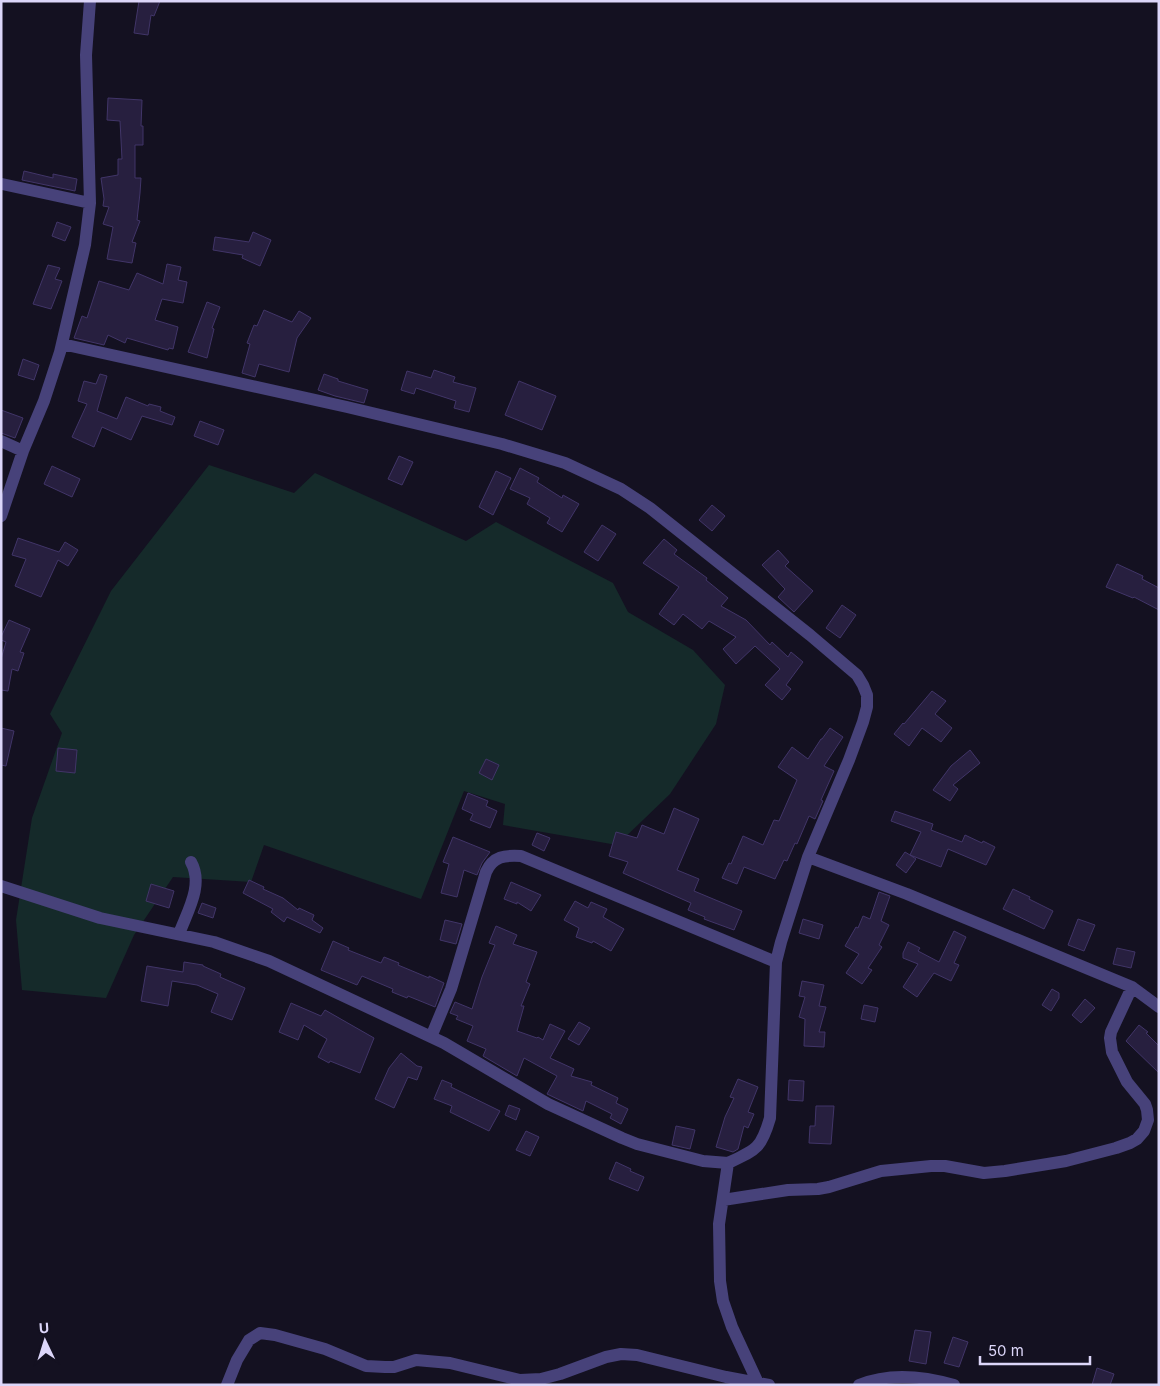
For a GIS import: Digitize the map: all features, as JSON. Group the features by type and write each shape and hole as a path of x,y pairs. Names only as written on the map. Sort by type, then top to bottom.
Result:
{"street":[{"path":"1,516 23,451 44,401 62,344 82,258 90,203 86,55 90,1"},
{"path":"2,184 90,203"},
{"path":"1,886 100,918 214,942 269,961 444,1043 548,1104 622,1138 637,1144 703,1161 728,1163 752,1151 764,1139 770,1118 776,962 808,857 849,760 867,707 867,695 857,675 810,634 650,508 621,489 565,463 502,444 347,407 62,344"},
{"path":"1,441 23,451"},
{"path":"431,1037 451,989 486,872 490,864 506,856 521,856 776,962"},
{"path":"808,857 907,894 1132,987 1159,1007"},
{"path":"178,934 194,893 196,875 191,862"},
{"path":"723,1200 788,1190 818,1189 881,1171 945,1166 984,1173 1004,1171 1066,1160 1130,1143 1137,1139 1144,1131 1148,1120 1147,1110 1145,1104 1127,1082 1112,1052 1110,1038 1132,987"},
{"path":"728,1163 719,1224 720,1281 723,1301 732,1327 763,1384"},
{"path":"228,1385 237,1360 249,1340 260,1333 325,1349 366,1366 394,1366 416,1360 450,1363 520,1380 541,1379 606,1357 622,1354 638,1355 726,1377 763,1384"},
{"path":"859,1385 890,1378 906,1377 934,1379 954,1385"}],"green space":[{"path":"209,465 294,493 315,473 466,541 496,522 613,583 628,612 693,650 725,685 716,724 670,794 617,845 503,825 505,804 464,791 421,899 264,845 251,882 173,877 134,935 106,998 22,990 16,920 32,818 62,733 50,714 111,591"}],"building":[{"path":"139,1 160,1 154,16 151,15 148,35 134,33"},
{"path":"108,98 142,100 141,126 143,126 143,145 135,145 135,178 141,178 137,220 140,221 132,242 136,243 132,263 107,259 113,227 103,224 109,207 103,206 101,178 118,175 118,159 122,159 120,121 107,120"},
{"path":"24,171 53,178 53,174 77,179 75,191 22,180"},
{"path":"57,222 71,227 65,241 52,236"},
{"path":"253,232 271,240 260,266 242,258 243,255 213,250 215,237 249,242"},
{"path":"167,264 181,267 178,280 187,282 183,303 162,299 155,320 178,327 173,349 169,348 168,350 127,338 125,343 108,335 104,345 74,338 82,316 87,318 99,281 129,290 137,273 163,284"},
{"path":"48,265 60,268 55,279 62,281 51,309 33,304"},
{"path":"207,302 220,307 212,328 214,329 207,358 188,352"},
{"path":"264,310 292,322 299,311 311,318 297,338 289,372 259,364 255,377 242,373 250,344 247,343 254,325 257,326"},
{"path":"23,359 39,365 34,380 18,375"},
{"path":"434,370 455,377 453,382 476,388 469,412 454,408 456,401 416,388 414,394 401,390 407,371 431,378"},
{"path":"100,374 107,376 97,411 117,419 126,397 148,406 149,404 161,407 160,411 175,417 172,425 142,416 131,440 102,427 94,447 72,437 87,404 78,401 84,381 96,384"},
{"path":"324,374 338,379 338,381 368,390 364,403 318,390"},
{"path":"519,381 556,396 542,430 505,415"},
{"path":"1,410 23,418 15,438 1,433"},
{"path":"200,421 224,430 218,445 194,436"},
{"path":"399,456 413,462 402,485 388,479"},
{"path":"52,466 80,479 72,497 44,484"},
{"path":"520,468 539,478 537,482 562,498 563,495 579,504 562,532 547,523 550,518 527,504 530,498 510,489"},
{"path":"496,471 511,478 493,515 479,507"},
{"path":"712,505 725,516 712,531 699,520"},
{"path":"602,525 616,534 598,561 584,552"},
{"path":"18,538 59,552 65,542 78,550 68,566 58,560 41,597 15,586 26,559 12,555"},
{"path":"664,539 677,550 674,554 707,578 706,580 728,598 721,606 746,620 770,645 772,642 788,657 791,652 803,662 786,685 791,689 782,700 765,685 780,669 755,646 736,664 723,649 736,637 709,621 702,629 683,614 674,625 659,614 679,587 643,563"},
{"path":"778,550 789,562 785,566 813,591 794,612 778,597 785,589 762,565"},
{"path":"1117,564 1143,576 1142,579 1159,588 1159,610 1134,597 1106,587"},
{"path":"842,605 856,615 840,638 826,628"},
{"path":"9,620 30,629 20,652 24,653 18,671 12,669 8,691 1,690 1,659 6,642 1,640 1,637"},
{"path":"932,691 946,701 935,714 952,728 941,742 922,728 909,746 894,734"},
{"path":"1,728 14,731 6,766 1,765"},
{"path":"830,728 843,737 824,766 834,771 815,819 809,816 797,844 795,843 787,861 784,860 775,879 744,867 737,884 722,878 729,863 731,864 743,836 763,845 774,820 779,821 797,780 778,767 792,747 808,759"},
{"path":"58,748 77,750 75,773 56,771"},
{"path":"970,750 980,763 953,785 958,789 950,801 933,790 951,766"},
{"path":"486,759 499,765 492,780 479,773"},
{"path":"468,793 488,801 486,806 497,811 490,828 470,820 473,814 462,809"},
{"path":"674,808 699,819 677,870 699,879 694,891 742,911 734,930 704,919 705,917 688,910 691,903 623,873 628,862 609,856 616,832 637,838 642,825 664,834"},
{"path":"895,811 933,824 931,830 962,842 965,835 995,847 986,865 948,849 941,867 910,855 921,832 891,821"},
{"path":"537,833 550,838 544,851 532,845"},
{"path":"453,837 490,852 482,863 477,875 464,870 457,897 441,893 449,864 443,862"},
{"path":"905,852 916,859 906,873 896,865"},
{"path":"249,880 283,898 298,910 299,908 314,915 312,920 323,928 320,933 287,917 284,922 271,912 273,909 243,893"},
{"path":"511,882 541,895 531,911 517,902 517,904 504,899"},
{"path":"151,884 174,891 169,908 146,901"},
{"path":"1013,889 1053,911 1044,929 1003,909"},
{"path":"879,892 890,896 881,921 889,925 879,945 882,947 868,968 872,970 862,984 846,973 859,954 845,946 856,927 858,928 863,916 870,919"},
{"path":"575,901 588,908 591,902 607,909 603,917 624,929 611,951 593,941 592,943 576,937 579,928 564,920"},
{"path":"202,903 216,908 213,918 198,913"},
{"path":"803,919 823,925 819,939 799,933"},
{"path":"1078,919 1095,925 1084,951 1068,945"},
{"path":"445,920 462,924 456,944 440,940"},
{"path":"496,926 517,935 513,944 537,952 526,982 530,984 521,1006 524,1006 517,1031 543,1040 550,1024 565,1031 550,1058 574,1069 571,1076 592,1082 591,1085 618,1098 616,1103 628,1109 621,1124 610,1118 612,1114 586,1101 583,1111 547,1094 557,1076 524,1058 517,1076 483,1056 486,1049 467,1041 473,1026 456,1019 458,1016 450,1013 455,1002 472,1009 495,945 489,943"},
{"path":"954,931 966,937 954,963 959,965 951,981 934,973 917,997 903,987 918,964 903,958 908,942 920,948 918,951 939,962"},
{"path":"333,941 349,948 348,950 381,963 384,957 399,963 398,965 444,983 435,1007 392,992 393,989 362,976 357,985 321,970"},
{"path":"1117,948 1135,952 1131,968 1113,964"},
{"path":"184,962 203,965 221,974 220,977 245,988 232,1020 211,1012 218,994 197,985 172,981 168,1006 141,1001 147,966 183,972"},
{"path":"802,981 824,985 819,1006 826,1007 819,1032 825,1032 824,1047 804,1046 805,1019 799,1017 805,997 799,996"},
{"path":"1052,989 1059,993 1059,998 1051,1011 1042,1005"},
{"path":"1085,999 1095,1008 1081,1023 1072,1015"},
{"path":"291,1003 321,1016 325,1010 374,1038 360,1073 330,1061 329,1063 318,1057 327,1039 304,1025 298,1040 279,1032"},
{"path":"864,1005 878,1008 875,1022 861,1019"},
{"path":"579,1022 590,1028 579,1045 568,1039"},
{"path":"1139,1025 1148,1032 1146,1033 1159,1046 1159,1073 1126,1041"},
{"path":"401,1053 417,1066 422,1067 417,1080 408,1077 394,1108 375,1099 389,1068"},
{"path":"738,1079 758,1087 748,1112 754,1114 748,1128 744,1126 738,1149 733,1152 716,1147 725,1117 734,1098 730,1097"},
{"path":"442,1080 452,1084 451,1087 500,1111 489,1131 450,1112 452,1106 434,1099"},
{"path":"789,1080 804,1081 803,1101 788,1100"},
{"path":"509,1105 520,1109 516,1120 505,1115"},
{"path":"816,1106 834,1106 831,1144 809,1143 810,1126 815,1126"},
{"path":"676,1126 695,1130 690,1149 672,1145"},
{"path":"526,1131 539,1137 530,1156 516,1150"},
{"path":"616,1162 644,1177 638,1191 609,1179"},
{"path":"915,1330 931,1332 926,1364 909,1361"},
{"path":"953,1337 968,1342 959,1367 944,1363"},
{"path":"1097,1368 1114,1374 1110,1385 1092,1385"}]}
